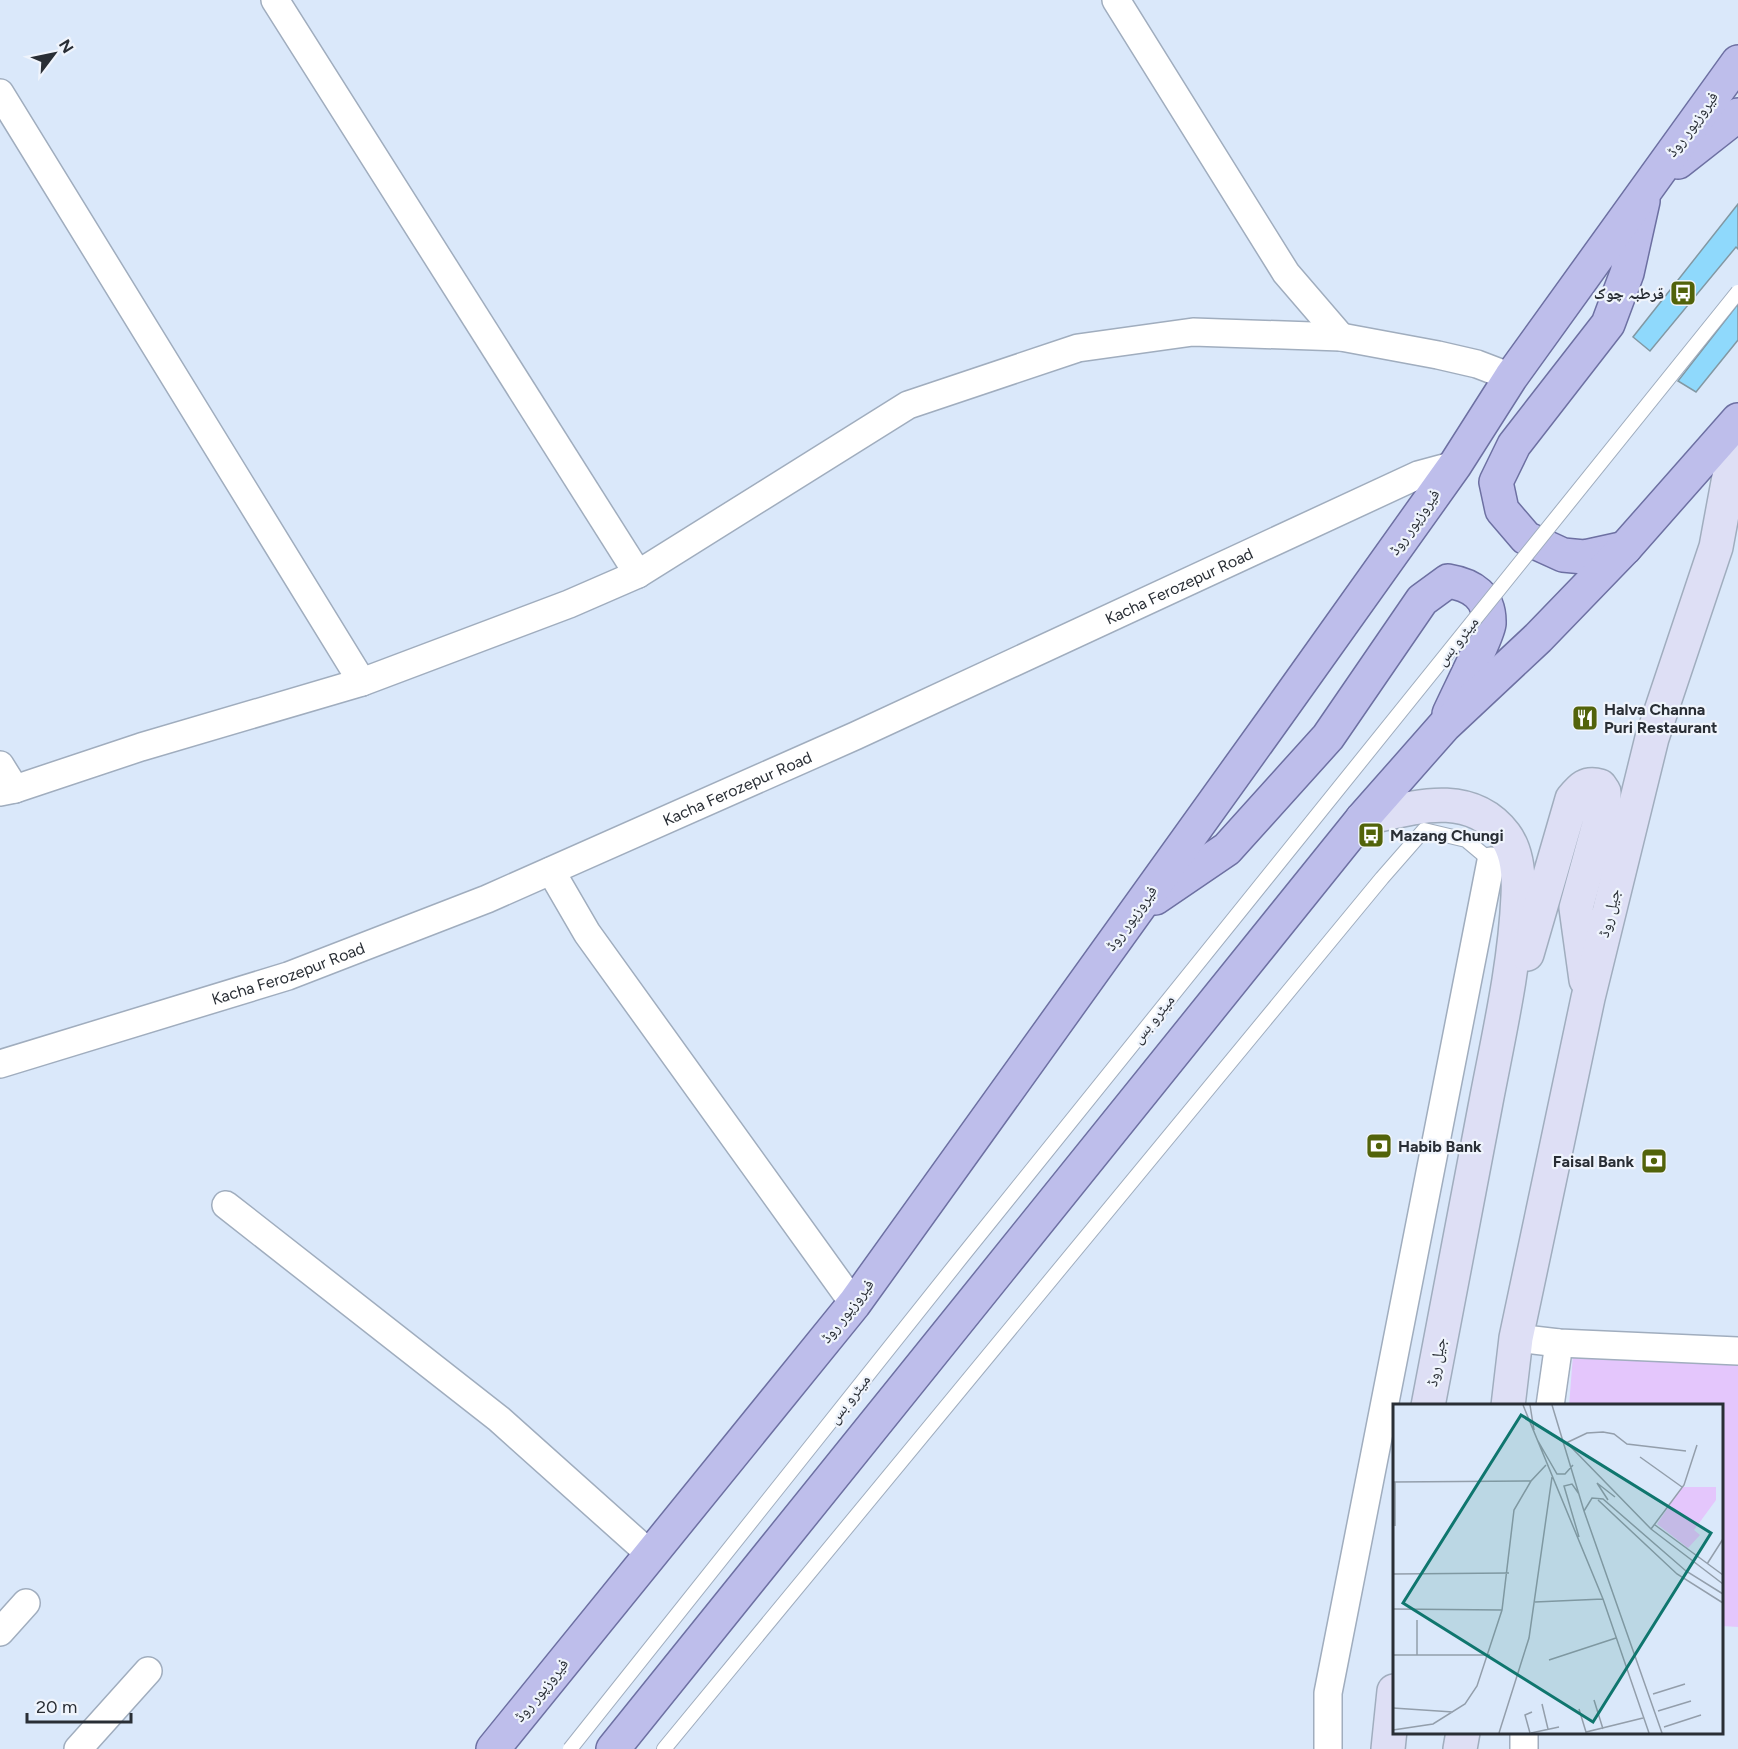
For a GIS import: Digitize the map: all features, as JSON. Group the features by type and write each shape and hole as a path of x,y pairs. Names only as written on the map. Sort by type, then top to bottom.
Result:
{"main road":[{"name":"فیروزپور روڈ","path":"493,1749 854,1304 1455,465 1511,376 1646,186 1738,62"},
{"path":"1625,548 1584,557 1563,555 1526,538 1502,510 1496,482 1514,445 1608,324 1627,273 1646,186 1738,115"},
{"path":"613,1749 1362,819 1444,726 1538,639 1625,548 1738,420"},
{"name":"جیل روڈ","path":"1508,1404 1516,1338 1588,998 1652,738 1716,548 1738,428"},
{"path":"1136,911 1227,849 1328,737 1422,600 1448,581 1467,585 1485,601 1490,625 1444,726"},
{"path":"1509,979 1526,960 1572,800 1581,788 1591,783 1600,786 1604,792 1604,806 1576,908 1588,998"},
{"name":"جیل روڈ","path":"1362,819 1427,805 1464,806 1494,822 1513,849 1517,871 1518,896 1509,979 1428,1404"},
{"path":"1388,1749 1393,1708"},
{"path":"1460,1749 1463,1734"}],"street":[{"path":"275,0 638,574"},
{"path":"1116,0 1286,273 1341,337"},
{"path":"0,93 362,682"},
{"path":"0,765 8,791 141,747 362,682 569,604 638,574 908,405 1078,348 1193,332 1341,337 1438,355 1511,376"},
{"name":"Kacha Ferozepur Road","path":"0,1064 288,976 487,899 855,736 1418,475 1455,465"},
{"path":"1328,1749 1328,1693 1491,861"},
{"path":"551,871 587,933 854,1304"},
{"path":"226,1205 499,1419 651,1555"},
{"path":"1516,1338 1559,1343 1738,1351"},
{"path":"1550,1404 1559,1343"},
{"path":"0,1632 26,1603"},
{"path":"78,1749 148,1671"}],"lane":[{"name":"میٹرو بس","path":"570,1749 982,1232 1738,292"},
{"path":"664,1749 1367,896 1424,830 1466,840 1491,861"}],"shaded area":[{"path":"1573,1355 1738,1360 1738,1627 1723,1626 1723,1404 1569,1404"}],"building":[{"name":"قرطبہ چوک","path":"1738,204 1738,249 1736,247 1650,351 1633,337"},
{"path":"1738,304 1738,340 1696,392 1678,381"}],"place":[{"name":"قرطبہ چوک","path":"1683,293"},
{"name":"Halva Channa Puri Restaurant","path":"1585,718"},
{"name":"Mazang Chungi","path":"1371,835"},
{"name":"Habib Bank","path":"1379,1146"},
{"name":"Faisal Bank","path":"1654,1161"}]}
